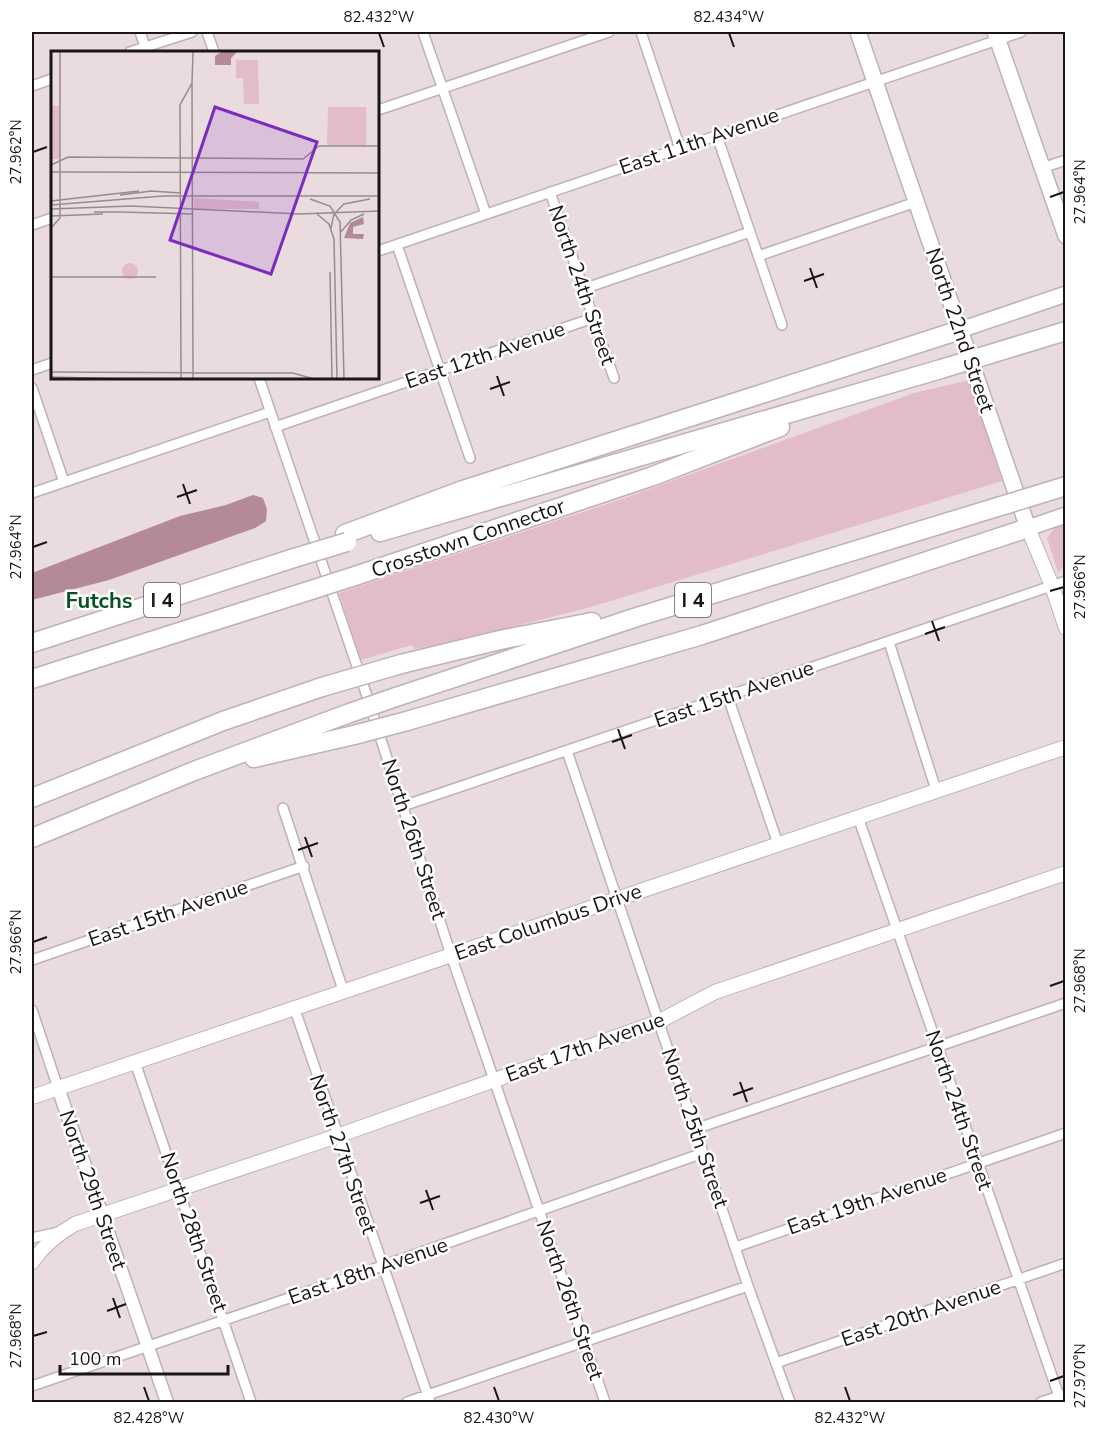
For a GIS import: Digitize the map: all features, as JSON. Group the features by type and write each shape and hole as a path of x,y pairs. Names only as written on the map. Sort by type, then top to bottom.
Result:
{"highway":[{"path":"346,538 485,483 960,330"},
{"name":"I 4","path":"32,643 346,538 899,382 1065,331"},
{"name":"Crosstown Connector","path":"32,679 355,576 653,476 899,382"},
{"name":"I 4","path":"32,838 194,771 396,697 637,617 1065,486"},
{"path":"194,771 310,747 407,721 702,635 1028,528"},
{"path":"32,798 223,721 322,687 400,664 545,630 637,617"}],"main road":[{"name":"North 22nd Street","path":"858,32 1028,528 1052,586 1065,628"},
{"path":"997,35 1065,236"},
{"path":"960,330 1065,294"},
{"path":"1028,528 1065,515"},
{"name":"East Columbus Drive","path":"32,1097 1065,747"},
{"name":"East 17th Avenue","path":"59,1232 102,1214 337,1136 658,1022 715,992 1065,873"},
{"path":"32,1262 43,1246 59,1232"}],"street":[{"path":"140,32 146,50 192,32"},
{"path":"207,32 214,51"},
{"path":"423,32 486,214"},
{"path":"380,109 609,32"},
{"path":"641,32 680,148"},
{"name":"East 11th Avenue","path":"380,250 875,81 997,35 1021,32"},
{"path":"32,86 51,79"},
{"path":"717,136 782,325"},
{"path":"1042,168 1065,160"},
{"name":"North 24th Street","path":"550,192 614,378"},
{"path":"758,256 916,202"},
{"path":"32,225 51,218"},
{"path":"583,289 750,232"},
{"path":"397,245 470,458"},
{"name":"East 12th Avenue","path":"275,427 593,318"},
{"path":"32,370 51,363"},
{"name":"North 26th Street","path":"260,380 451,955 605,1402"},
{"path":"32,387 64,482"},
{"path":"32,493 270,412"},
{"name":"East 15th Avenue","path":"403,806 1065,582"},
{"path":"889,642 936,790"},
{"path":"728,697 778,844"},
{"name":"North 25th Street","path":"567,751 748,1286 790,1402"},
{"path":"283,808 343,990"},
{"name":"North 24th Street","path":"858,817 977,1163 1062,1398"},
{"name":"East 15th Avenue","path":"32,960 304,867"},
{"path":"695,1129 1065,1003"},
{"name":"North 27th Street","path":"294,1007 429,1399"},
{"name":"North 29th Street","path":"32,1010 167,1402"},
{"name":"North 28th Street","path":"135,1062 251,1402"},
{"name":"East 19th Avenue","path":"736,1247 1065,1132"},
{"name":"East 18th Avenue","path":"32,1386 703,1154"},
{"path":"32,1238 59,1232"},
{"name":"East 20th Avenue","path":"776,1363 1065,1263"},
{"path":"407,1402 429,1399 748,1286"},
{"path":"1041,1402 1062,1398"}],"shaded area":[{"path":"970,380 1002,481 591,607 473,637 415,649 412,645 361,660 339,593 625,498 914,393"},
{"path":"253,495 263,498 267,509 266,521 255,528 109,580 32,600 32,573 180,516 226,505"},
{"path":"1065,524 1065,565 1058,572 1047,538 1056,526"}],"district":[{"name":"Futchs","path":"99,601"}]}
